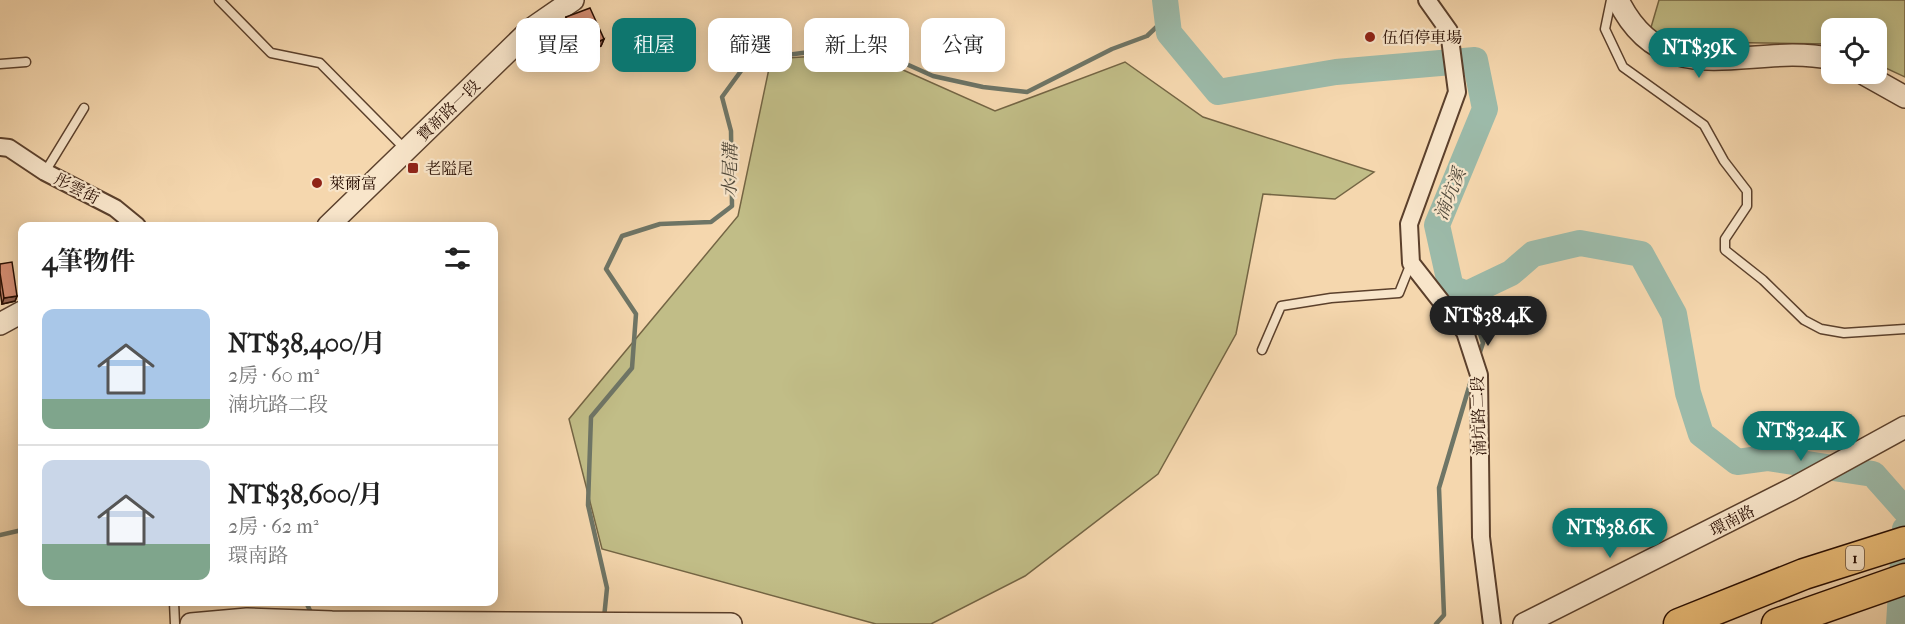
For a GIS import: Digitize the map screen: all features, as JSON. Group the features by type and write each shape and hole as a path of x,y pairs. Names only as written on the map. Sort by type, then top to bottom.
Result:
{"highway":[{"name":"1","path":"1679,624 1804,574 1905,542"},
{"name":"1","path":"1777,624 1905,579"}],"street":[{"name":"寶新路一段","path":"332,222 531,29 573,0"},
{"path":"1411,263 1409,224 1457,92 1449,31 1427,0"},
{"path":"1618,0 1628,21 1653,46 1702,60 1806,54 1821,57"},
{"path":"1882,84 1905,97"},
{"name":"彤雲街","path":"0,147 9,148 45,172 115,208 132,222"},
{"name":"湳坑路二段","path":"1411,263 1465,332 1479,375 1481,537 1492,624"},
{"path":"0,324 18,314"},
{"name":"環南路","path":"1524,624 1714,529 1905,427"},
{"path":"191,624 247,619 332,622 731,624"}],"lane":[{"path":"219,0 271,53 320,63 406,150"},
{"path":"1611,0 1605,30 1623,67 1704,124 1724,161 1746,191 1746,206 1725,239 1725,250 1763,280 1804,320 1821,329 1844,333 1905,329"},
{"path":"0,64 26,62"},
{"name":"彤雲街","path":"45,172 84,108"},
{"path":"1262,350 1281,306 1331,298 1399,293 1411,263"},
{"path":"174,606 174,624"}],"shaded area":[{"path":"1659,0 1905,0 1905,77 1887,69 1887,18 1821,18 1821,44 1647,41"},
{"path":"804,57 804,72 908,72 995,111 1125,62 1203,117 1374,172 1335,199 1263,194 1236,334 1158,474 1025,576 931,624 876,624 602,549 569,419 738,216 768,72 792,72 792,58"}],"building":[{"path":"590,8 595,18 566,18"},
{"path":"12,262 17,296 4,298 0,264"}],"waterway":[{"name":"湳坑溪","path":"1165,0 1169,33 1218,92 1336,72 1475,60 1485,109 1437,225 1451,288 1467,294 1511,273 1533,254 1580,243 1641,254 1674,314 1688,393 1701,434 1737,462 1767,458 1873,474 1905,510"},
{"name":"水尾溝","path":"604,618 607,588 588,505 591,417 632,368 636,314 606,269 622,236 660,224 711,222 732,206 731,131 722,97 749,60 825,50 875,50 933,76 983,87 1027,92 1112,49 1147,36 1167,17"},
{"path":"1467,294 1483,343 1478,358"},
{"path":"1436,624 1444,615 1439,488 1472,377"},
{"name":"水尾溝","path":"1899,624 1905,529"},
{"name":"水尾溝","path":"0,535 18,531"},
{"name":"水尾溝","path":"308,606 312,615"}],"place":[{"name":"伍佰停車場","path":"1370,37"},
{"name":"老隘尾","path":"413,168"},
{"name":"萊爾富","path":"317,183"}]}
